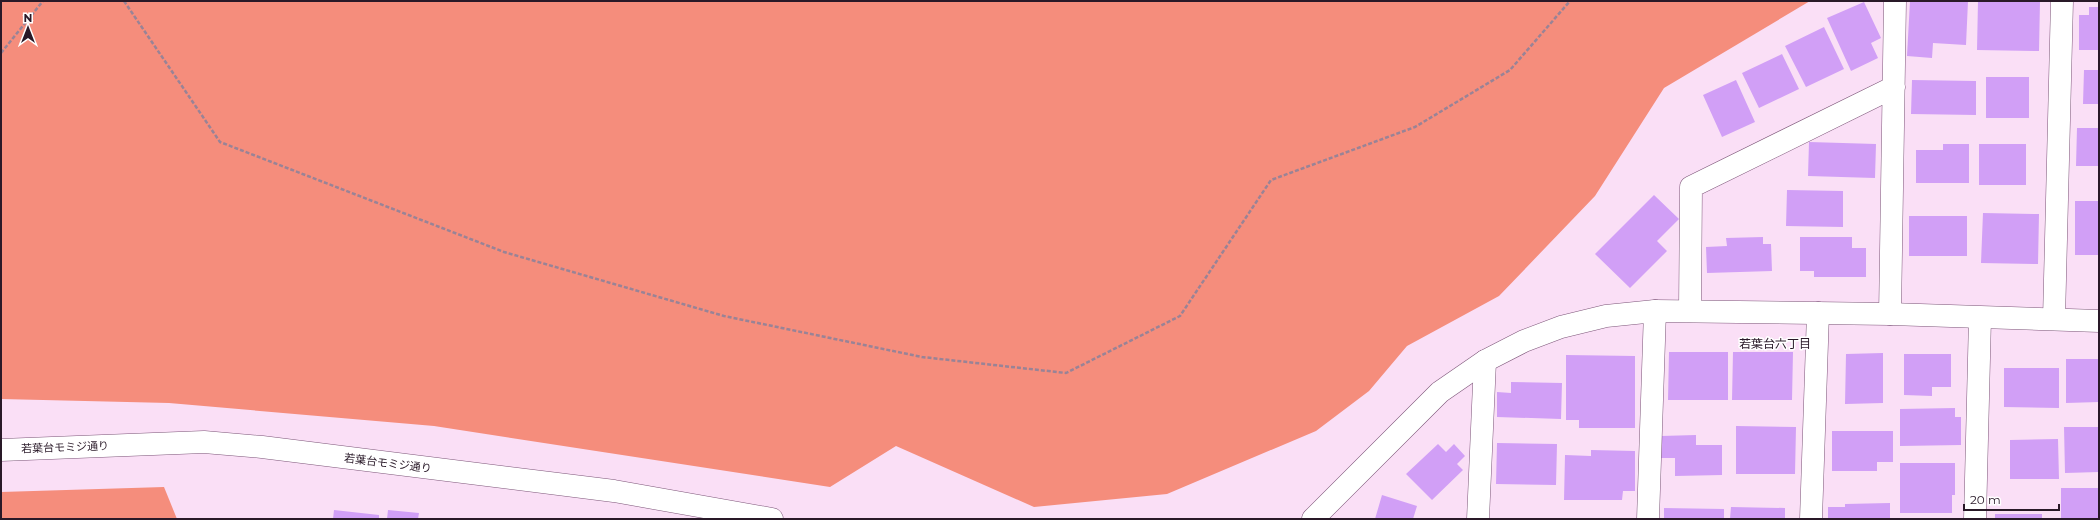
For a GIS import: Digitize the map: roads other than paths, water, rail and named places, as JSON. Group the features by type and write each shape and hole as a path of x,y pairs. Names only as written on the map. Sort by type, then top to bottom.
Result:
{"street":[{"path":"1890,314 1895,1"},
{"path":"2054,319 2062,1"},
{"path":"1690,311 1691,187 1894,87"},
{"path":"1313,519 1440,392 1485,361 1524,341 1561,328 1606,316 1654,311 1690,311 1890,314 2099,321"},
{"path":"1648,519 1654,311"},
{"path":"1811,519 1818,313"},
{"path":"1975,519 1980,318"},
{"path":"1478,519 1485,361"},
{"name":"若葉台モミジ通り","path":"1,450 204,442 262,447 614,491 738,516 772,519"}],"district":[{"name":"若葉台六丁目","path":"1775,343"}]}
